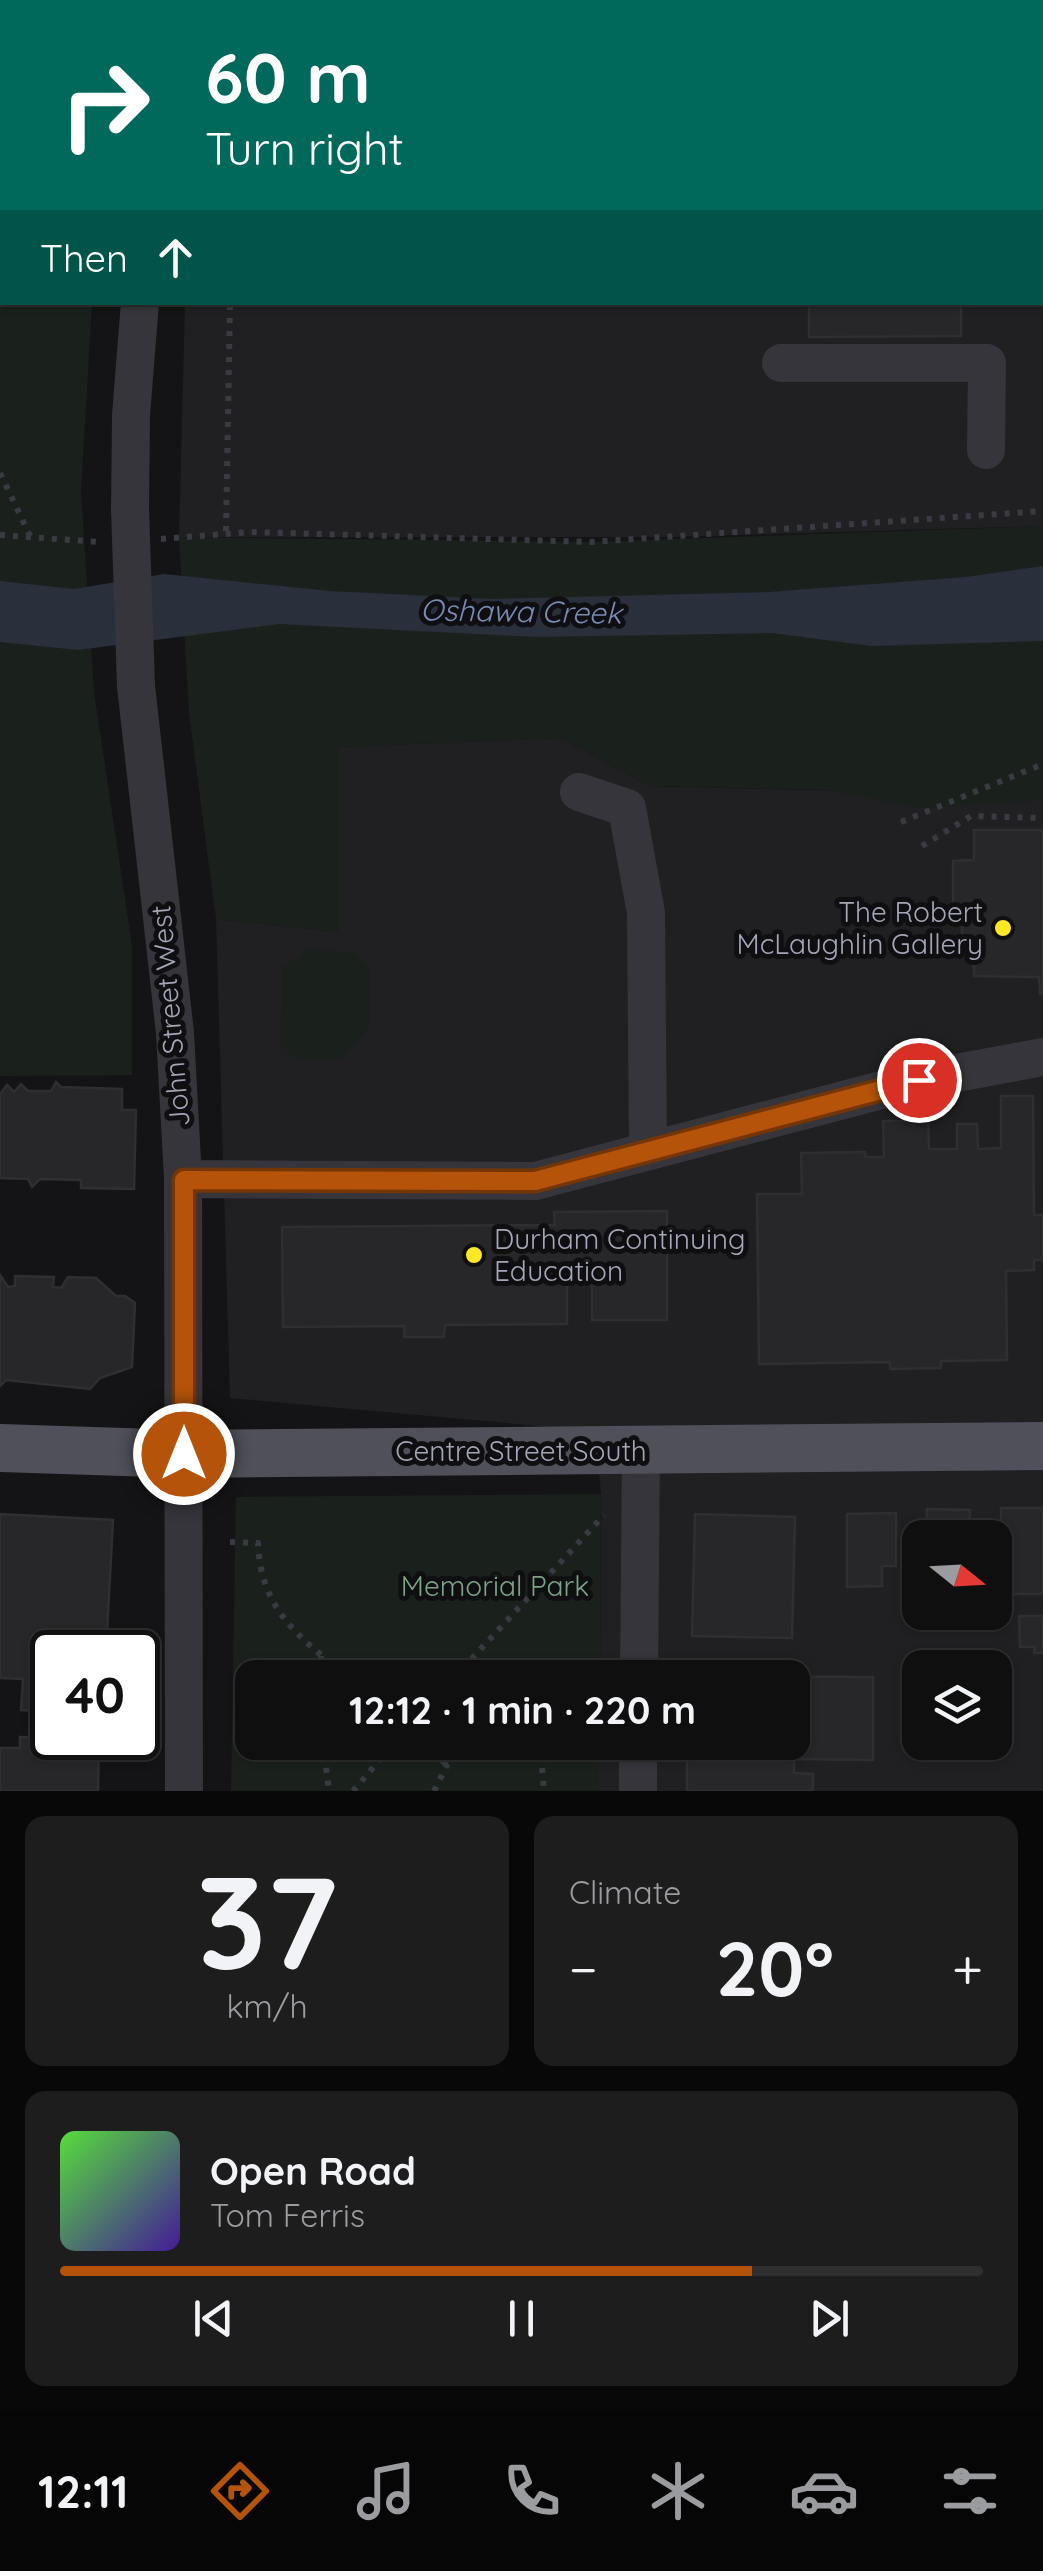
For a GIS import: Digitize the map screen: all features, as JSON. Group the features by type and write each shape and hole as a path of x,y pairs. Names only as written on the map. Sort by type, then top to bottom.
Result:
{"main road":[{"name":"Centre Street South","path":"0,1448 184,1454 1043,1446"}],"street":[{"name":"John Street West","path":"140,305 131,415 130,509 136,686 175,1033 184,1180 184,1791"},
{"path":"781,363 987,363 986,450"},
{"path":"580,792 627,808 646,913 648,1152"},
{"path":"184,1180 535,1181 919,1080 1043,1057"},
{"path":"639,1660 640,1450"},
{"path":"638,1760 638,1791"}],"path":[{"path":"226,532 230,305"},
{"path":"0,473 32,539"},
{"path":"166,539 226,532 590,542 1043,511"},
{"path":"0,536 112,542"},
{"path":"902,822 1043,764"},
{"path":"922,846 971,816 1043,818"},
{"path":"471,1660 604,1516"},
{"path":"230,1542 258,1542 263,1587 276,1612 327,1660"},
{"path":"321,1655 321,1660"},
{"path":"325,1760 329,1791"},
{"path":"352,1791 379,1760"},
{"path":"442,1760 447,1765"},
{"path":"434,1791 453,1760"},
{"path":"541,1760 544,1791"}],"shaded area":[{"path":"185,305 1043,305 1043,526 671,537 179,537"},
{"path":"561,738 650,786 1043,796 1043,1791 599,1791 599,1760 810,1760 810,1660 600,1660 601,1494 595,1431 230,1398 216,919 339,932 338,747"}],"green space":[{"path":"0,305 92,305 81,491 94,692 132,946 132,1075 0,1076"},
{"path":"1043,526 1043,800 920,808 827,790 650,786 561,738 339,747 339,932 216,919 189,713 179,537 591,542"},
{"path":"307,950 354,952 370,969 369,1027 342,1059 296,1059 280,1044 283,968"},
{"name":"Memorial Park","path":"601,1494 600,1660 235,1660 235,1760 599,1760 599,1791 231,1791 236,1497"}],"water":[{"name":"Oshawa Creek","path":"1043,566 1043,641 871,646 772,633 536,637 280,624 78,650 0,642 0,581 74,589 164,574 330,591 491,599 769,592 966,577"}],"building":[{"path":"809,305 961,305 961,336 809,337"},
{"name":"The Robert McLaughlin Gallery","path":"974,830 1043,830 1043,994 1039,977 974,976 973,949 962,949 962,906 953,906 953,861 974,860"},
{"path":"56,1082 61,1087 122,1089 122,1110 136,1110 134,1189 81,1188 81,1180 40,1179 32,1187 28,1179 0,1178 0,1094 7,1085 14,1092 21,1084 28,1091 51,1091"},
{"path":"1001,1096 1033,1096 1034,1215 1043,1215 1043,1260 1034,1260 1034,1270 1006,1271 1007,1360 941,1361 941,1368 890,1369 890,1362 759,1364 757,1194 802,1194 801,1153 865,1152 865,1157 884,1157 883,1121 928,1121 929,1149 957,1149 957,1124 977,1124 978,1149 1001,1148"},
{"name":"Durham Continuing Education","path":"667,1211 667,1320 592,1320 592,1284 567,1284 567,1324 445,1325 444,1337 404,1337 405,1326 283,1327 282,1227 555,1225 554,1212"},
{"path":"0,1275 8,1287 15,1286 15,1276 54,1277 53,1287 61,1288 68,1277 96,1278 116,1296 125,1296 135,1303 132,1367 100,1378 90,1389 6,1380 0,1386"},
{"path":"1001,1508 1043,1508 1043,1594 1012,1594 1012,1520 1001,1520"},
{"path":"927,1509 970,1510 970,1520 927,1520"},
{"path":"896,1513 896,1566 882,1566 882,1586 847,1587 847,1514"},
{"path":"0,1514 113,1520 107,1630 30,1630 30,1711 21,1710 23,1679 0,1678"},
{"path":"695,1514 795,1517 792,1638 692,1636"},
{"path":"1019,1616 1043,1616 1043,1653 1034,1653 1035,1647 1020,1647"},
{"path":"810,1677 873,1677 873,1760 810,1759"},
{"path":"20,1737 30,1737 30,1760 99,1760 98,1791 0,1791 0,1748 20,1748"},
{"path":"687,1760 794,1760 794,1773 813,1774 813,1791 687,1791"}],"place":[{"name":"The Robert McLaughlin Gallery","path":"1003,928"},
{"name":"Durham Continuing Education","path":"474,1255"}],"route":[{"path":"184,1454 184,1180 535,1181 919,1080"}]}
